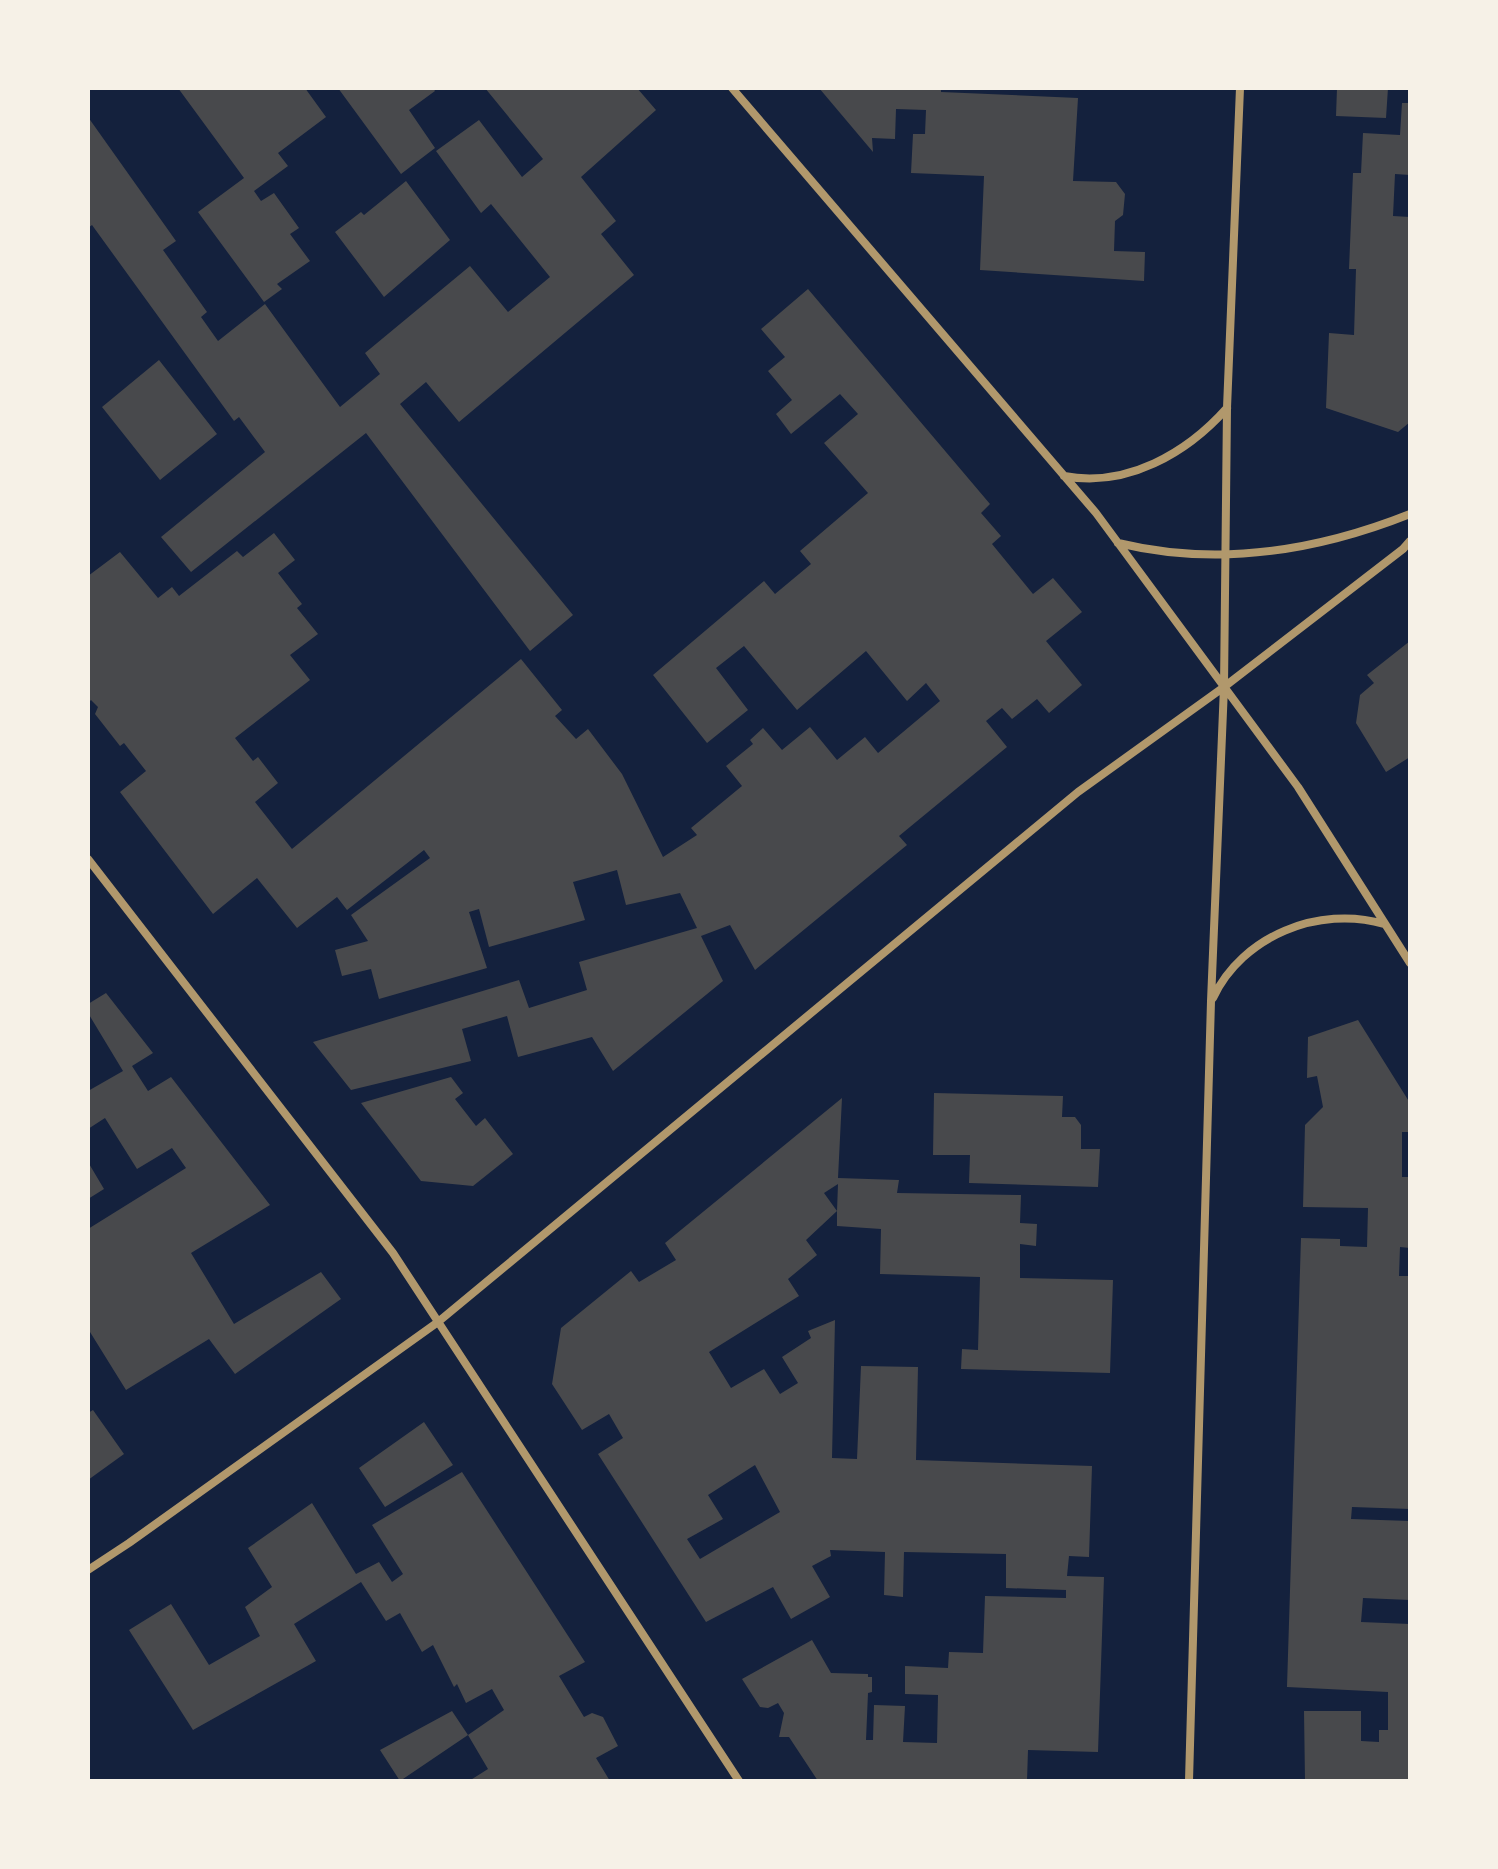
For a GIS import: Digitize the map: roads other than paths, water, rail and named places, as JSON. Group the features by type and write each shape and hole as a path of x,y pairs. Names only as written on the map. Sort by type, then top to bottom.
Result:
{"street":[{"path":"732,88 1118,543 1298,787 1410,963"},
{"path":"1189,1781 1211,1001 1224,687 1227,408 1240,88"},
{"path":"1064,476 1096,477 1147,467 1192,443 1227,408"},
{"path":"1118,543 1142,549 1225,555 1278,552 1344,538 1410,514"},
{"path":"88,1570 438,1322 1078,792 1224,687 1410,541"},
{"path":"88,859 393,1253 739,1781"},
{"path":"1211,1001 1219,984 1238,962 1284,930 1312,921 1340,918 1369,919 1385,924"}]}
